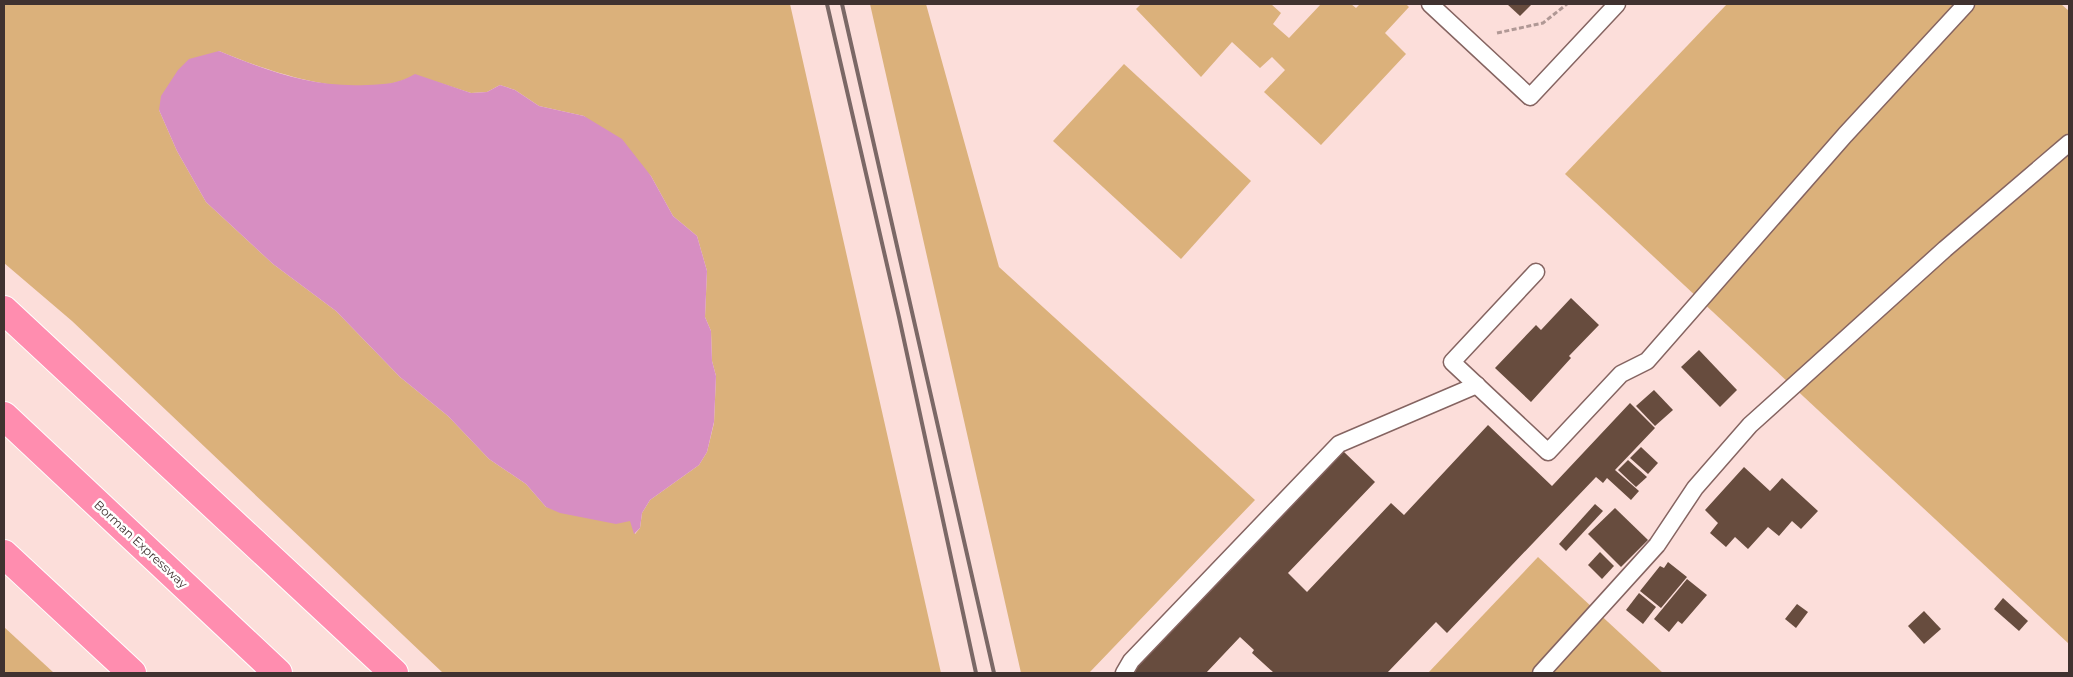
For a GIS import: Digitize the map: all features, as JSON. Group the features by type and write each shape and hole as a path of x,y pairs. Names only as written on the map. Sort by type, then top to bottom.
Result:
{"highway":[{"path":"4,310 394,673"},
{"name":"Borman Expressway","path":"4,416 278,673"},
{"path":"4,554 132,673"}],"lane":[{"path":"1430,4 1530,98 1618,4"},
{"path":"1536,272 1452,362 1548,452 1620,374 1647,361 1846,135 1966,4"},
{"path":"1540,673 1657,545 1695,488 1750,425 1945,249 2069,143"},
{"path":"1124,673 1131,661 1339,444 1477,385"}],"path":[{"path":"1478,49 1492,35 1542,23 1567,4"}],"shaded area":[{"path":"4,4 790,4 941,673 443,673 72,321 4,263","holes":["219,51 240,60 290,76 343,86 369,87 393,83 415,75 471,93 487,92 500,85 515,90 539,106 584,116 651,176 673,216 697,236 707,271 705,317 711,331 712,361 716,376 714,423 707,452 699,465 650,500 642,513 640,528 635,534 631,521 546,507 526,484 489,459 448,416 400,377 336,311 273,264 206,202 177,151 159,110"]},
{"path":"870,4 926,4 999,267 1255,500 1089,673 1021,673"},
{"path":"1141,4 1271,4 1281,13 1273,24 1289,38 1321,4 1351,4 1356,8 1360,4 1406,4 1409,7 1385,33 1406,54 1321,145 1264,92 1285,70 1272,57 1260,68 1232,42 1201,77 1136,9"},
{"path":"1727,4 2061,4 2069,11 2069,644 1565,174"},
{"path":"219,51 291,77 328,84 386,84 403,80 415,74 471,93 487,92 500,85 515,90 539,106 584,116 622,139 651,176 673,216 697,236 707,271 705,317 711,331 712,361 716,376 714,422 707,452 699,465 650,500 642,513 640,528 634,534 630,521 616,524 560,513 546,507 526,484 489,459 448,416 400,377 336,311 273,264 206,202 177,151 159,110 161,96 178,70 189,59"},
{"path":"1124,64 1251,181 1181,259 1053,141"},
{"path":"1538,557 1663,673 1428,673"},
{"path":"4,627 54,673 4,673"}],"building":[{"path":"1507,4 1532,4 1520,16"},
{"path":"1571,298 1599,325 1569,356 1571,358 1531,402 1495,368 1536,325 1541,330"},
{"path":"1699,350 1737,390 1720,407 1681,367"},
{"path":"1654,390 1673,410 1655,426 1636,406"},
{"path":"1630,403 1655,428 1615,470 1639,491 1631,500 1607,478 1603,483 1596,477 1447,633 1436,622 1387,673 1274,673 1252,653 1254,650 1240,637 1206,673 1137,673 1134,670 1342,450 1375,482 1288,573 1307,592 1391,503 1404,515 1488,425 1552,486"},
{"path":"1641,447 1658,463 1648,474 1630,458"},
{"path":"1628,460 1647,477 1636,487 1618,470"},
{"path":"1744,467 1770,491 1782,478 1818,511 1801,529 1792,521 1779,536 1768,527 1748,549 1735,537 1726,547 1710,533 1718,523 1705,510"},
{"path":"1595,504 1603,511 1566,551 1559,544"},
{"path":"1615,508 1648,540 1621,567 1588,534"},
{"path":"1600,552 1614,566 1602,579 1588,565"},
{"path":"1668,562 1687,577 1661,608 1640,591 1660,566 1664,568"},
{"path":"1687,579 1707,595 1682,624 1678,621 1669,632 1654,619"},
{"path":"1639,593 1656,607 1643,624 1626,610"},
{"path":"2003,598 2028,621 2019,631 1994,609"},
{"path":"1797,604 1808,612 1796,628 1785,619"},
{"path":"1924,611 1941,629 1924,644 1908,626"}],"railway":[{"path":"827,4 899,317 976,673"},
{"path":"842,4 994,673"}]}
